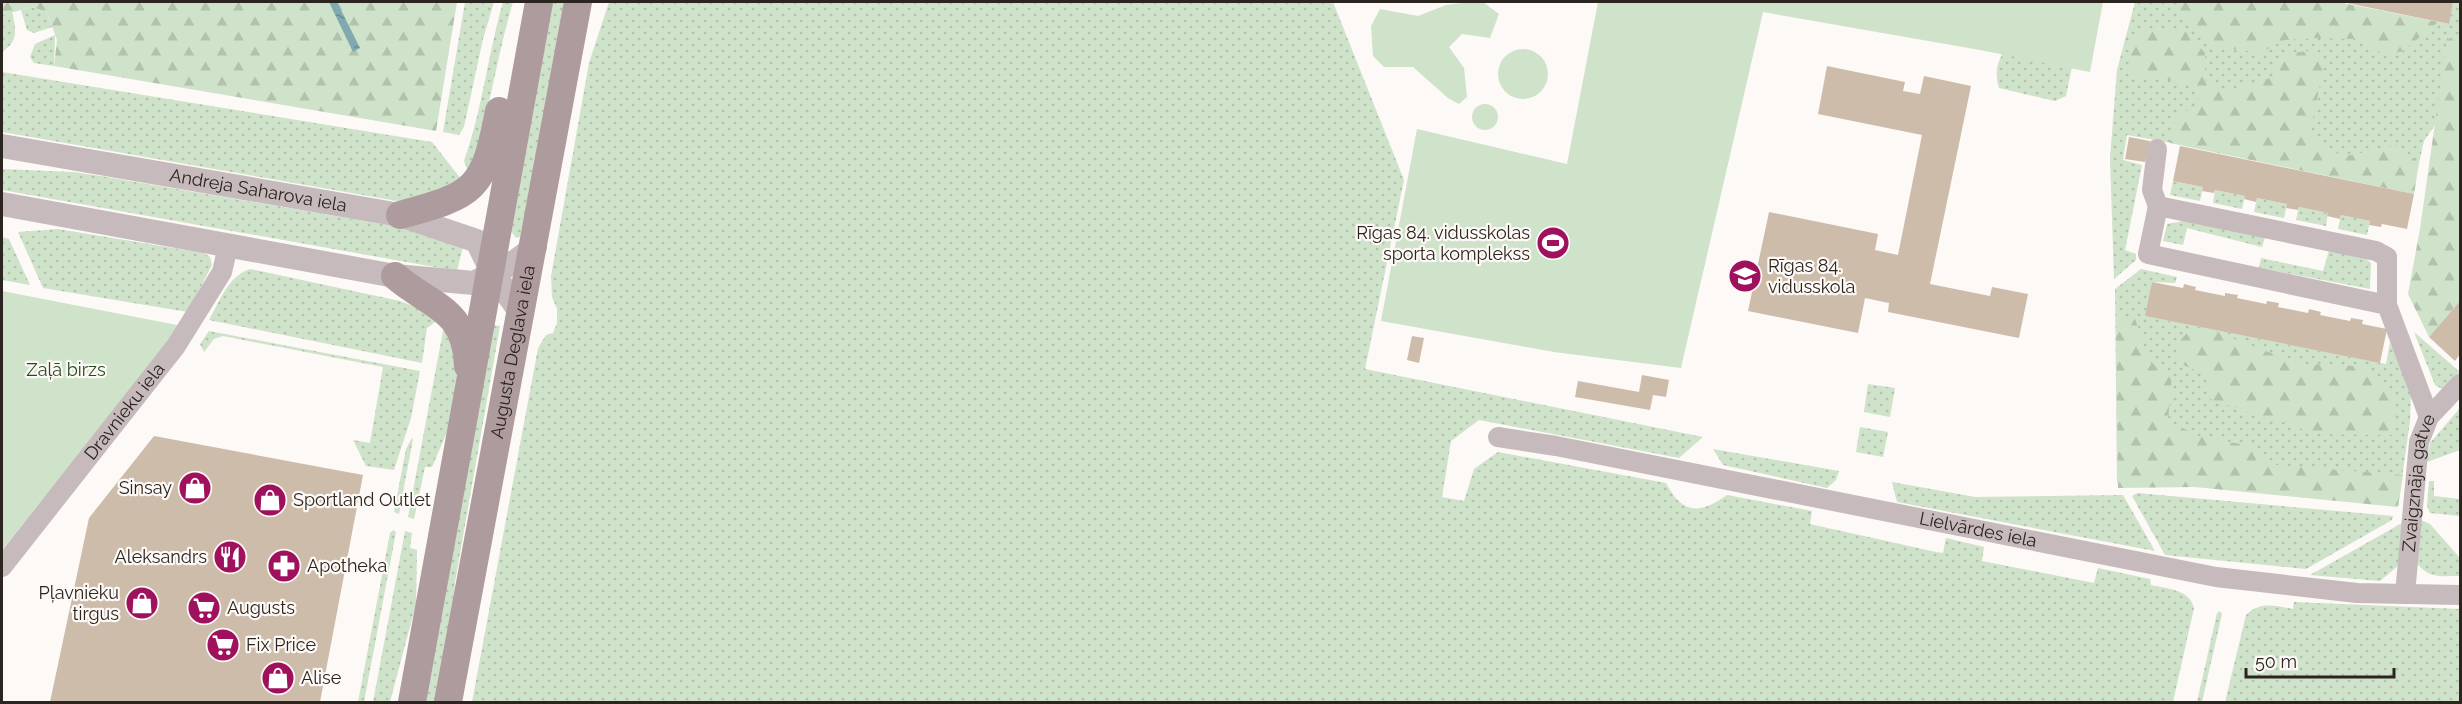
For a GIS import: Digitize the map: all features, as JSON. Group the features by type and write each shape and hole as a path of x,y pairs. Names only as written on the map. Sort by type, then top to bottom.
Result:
{"main road":[{"name":"Augusta Deglava iela","path":"411,702 492,272 539,2"},
{"name":"Augusta Deglava iela","path":"448,702 535,247 578,2"},
{"path":"400,215 450,202 471,187 485,166 500,111 523,84"},
{"path":"395,276 414,292 439,305 452,316 468,353 469,388"}],"street":[{"name":"Andreja Saharova iela","path":"2,146 400,215 477,240 492,272 521,313"},
{"path":"2157,149 2151,190 2158,206 2148,254 2387,305"},
{"path":"2,154 58,156"},
{"path":"2,204 395,276 474,283 516,261 535,247"},
{"path":"2158,206 2376,251 2387,257 2389,265 2387,305 2429,417"},
{"name":"Dravnieku iela","path":"2,567 176,346 222,272 228,246"},
{"name":"Zvaigznāja gatve","path":"2405,594 2419,442 2429,417 2460,384"},
{"name":"Lielvārdes iela","path":"1498,436 2216,577 2357,593 2460,595"}],"green space":[{"path":"2,2 457,2 436,131 54,66 57,40 47,12 32,7 2,15"},
{"path":"465,2 494,2 483,39 464,127 459,135 443,132"},
{"path":"503,2 513,2 482,130 468,171 464,161 476,122"},
{"path":"552,2 569,2 520,237 516,238 510,230"},
{"path":"609,2 1333,2 1404,180 1365,369 1703,437 1679,458 1479,420 1451,441 1442,497 1464,501 1474,469 1498,452 1666,483 1678,501 1692,508 1708,506 1727,495 1812,511 1810,524 1936,552 1943,553 1946,538 1984,547 1982,561 2094,583 2098,568 2150,579 2151,585 2183,593 2192,602 2194,608 2173,702 472,702 538,348 546,335 553,333 557,323 551,276 589,63"},
{"path":"1483,2 1499,14 1490,38 1462,34 1449,47 1464,68 1467,97 1459,104 1448,98 1413,67 1384,67 1373,56 1371,26 1380,9 1418,16 1446,5"},
{"name":"Rīgas 84. vidusskolas sporta komplekss","path":"1598,2 2103,2 2090,72 1763,12 1681,368 1554,352 1381,321 1417,129 1567,164"},
{"path":"2135,2 2337,2 2448,24 2453,2 2460,2 2460,89 2424,141 2419,163 2378,180 2127,135 2123,160 2142,165 2125,250 2136,254 2136,260 2114,279 2110,158 2117,70"},
{"path":"2184,2 2337,2 2438,22 2403,51 2386,55 2354,39 2318,38 2285,40 2260,53 2215,46 2177,14"},
{"path":"32,7 47,12 52,27 34,33 27,30 21,10"},
{"path":"12,11 15,24 14,39 2,52 2,15"},
{"path":"2186,31 2205,53 2205,80 2223,92 2273,77 2281,54 2309,51 2324,66 2310,132 2342,157 2397,145 2419,163 2414,194 2170,143 2176,115 2200,105 2195,87 2166,79 2131,76 2130,40 2144,32"},
{"path":"55,35 54,66 34,63 30,57 35,44"},
{"path":"2447,38 2460,43 2460,301 2429,337 2408,294 2420,229"},
{"path":"1523,49 1532,51 1543,60 1548,74 1546,83 1537,94 1523,99 1514,97 1503,88 1498,74 1500,65 1509,54"},
{"path":"2004,52 2072,67 2066,96 2055,101 1999,88 1997,69"},
{"path":"2,72 432,142 461,179 430,195 397,201 2,132"},
{"path":"1485,104 1494,108 1498,117 1494,126 1485,130 1476,126 1472,117 1476,108"},
{"path":"2,169 73,172 101,176 441,234 464,242 457,271 2,190"},
{"path":"2173,181 2203,187 2200,201 2170,195"},
{"path":"2215,190 2245,196 2242,209 2213,203"},
{"path":"2257,198 2287,204 2284,218 2254,212"},
{"path":"2299,207 2328,213 2326,226 2296,220"},
{"path":"2341,215 2370,221 2367,235 2338,229"},
{"path":"2188,220 2265,237 2262,247 2187,228 2183,245 2163,241 2167,224"},
{"path":"58,229 204,253 210,257 212,265 188,312 43,288 18,232"},
{"path":"2,237 9,239 30,285 2,280"},
{"path":"2330,247 2361,255 2371,263 2370,289 2259,268 2261,258 2323,271"},
{"path":"250,269 400,301 442,317 427,328 422,363 209,320 230,283 242,272"},
{"path":"2141,269 2177,277 2175,283 2152,282 2146,316 2386,364 2390,342 2411,393 2410,421 2398,507 2200,483 2117,483 2115,289"},
{"name":"Zaļā birzs","path":"2,291 182,326 2,550"},
{"path":"2116,318 2135,319 2150,362 2172,374 2168,421 2201,437 2252,446 2265,464 2403,475 2398,507 2195,487 2118,488"},
{"path":"450,323 460,365 448,430 432,467 425,467 414,519 408,517 443,331"},
{"path":"493,325 500,326 455,582 447,665 440,702 425,702"},
{"path":"2205,328 2300,364 2347,365 2371,370 2396,395 2395,435 2309,434 2296,425 2271,420 2210,399 2205,374 2176,362 2176,345 2187,333"},
{"path":"209,331 420,371 411,418 394,470 366,466 353,440 370,443 383,367 223,336 214,339 204,352 200,344"},
{"path":"2414,332 2460,372 2460,375 2444,390 2435,385"},
{"path":"1868,384 1895,388 1890,417 1864,412"},
{"path":"2460,408 2460,450 2427,462 2430,443"},
{"path":"1860,427 1888,432 1883,457 1856,452"},
{"path":"412,438 399,514 394,512 406,449"},
{"path":"1713,449 1839,471 1836,480 1827,488 1723,465"},
{"path":"2429,481 2434,481 2434,496 2460,499 2460,516 2430,513 2427,506"},
{"path":"1892,482 1975,497 2123,495 2155,551 1897,502"},
{"path":"2137,493 2393,516 2392,520 2306,569 2165,555 2132,496"},
{"path":"2421,520 2430,524 2460,558 2460,576 2431,574 2417,563"},
{"path":"2402,523 2399,565 2380,581 2310,575"},
{"path":"393,530 396,532 364,702 358,702 390,533"},
{"path":"405,531 412,533 410,548 417,550 416,604 390,702 373,702"},
{"path":"2294,602 2460,609 2460,702 2225,702 2246,615 2262,606 2293,609"},
{"path":"2220,611 2222,614 2202,702 2197,702 2217,613"}],"water":[{"path":"329,2 337,2 360,48 353,52"}],"building":[{"path":"2342,2 2453,2 2449,24"},
{"path":"1827,66 1905,82 1903,91 1920,94 1924,76 1971,86 1930,284 1990,296 1992,287 2028,294 2019,338 1888,312 1889,303 1865,298 1858,333 1748,311 1769,212 1878,234 1875,250 1898,255 1922,135 1818,114"},
{"path":"2129,137 2150,141 2145,162 2125,159"},
{"path":"2180,146 2414,194 2407,229 2382,224 2381,227 2369,225 2370,221 2341,215 2340,219 2327,216 2328,213 2299,207 2298,210 2286,208 2287,204 2257,198 2256,202 2244,199 2245,196 2215,190 2214,193 2202,191 2203,187 2173,181"},
{"path":"2152,282 2183,288 2184,284 2196,287 2195,290 2225,296 2225,293 2266,304 2267,301 2279,303 2278,307 2308,313 2309,309 2321,312 2320,315 2350,321 2351,318 2363,320 2362,324 2387,329 2380,363 2145,316"},
{"path":"2460,301 2460,354 2455,361 2429,337"},
{"path":"1412,336 1424,338 1419,363 1407,360"},
{"path":"1642,375 1669,380 1666,397 1653,395 1650,410 1575,397 1578,381 1639,392"},
{"name":"Augusts","path":"154,436 363,475 320,702 50,702 89,518"}],"place":[{"name":"Rīgas 84. vidusskolas sporta komplekss","path":"1553,243"},
{"name":"Rīgas 84. vidusskola","path":"1745,276"},
{"name":"Sinsay","path":"195,488"},
{"name":"Sportland Outlet","path":"270,500"},
{"name":"Aleksandrs","path":"230,557"},
{"name":"Apotheka","path":"284,566"},
{"name":"Pļavnieku tirgus","path":"142,603"},
{"name":"Augusts","path":"204,608"},
{"name":"Fix Price","path":"223,645"},
{"name":"Alise","path":"278,678"}]}
